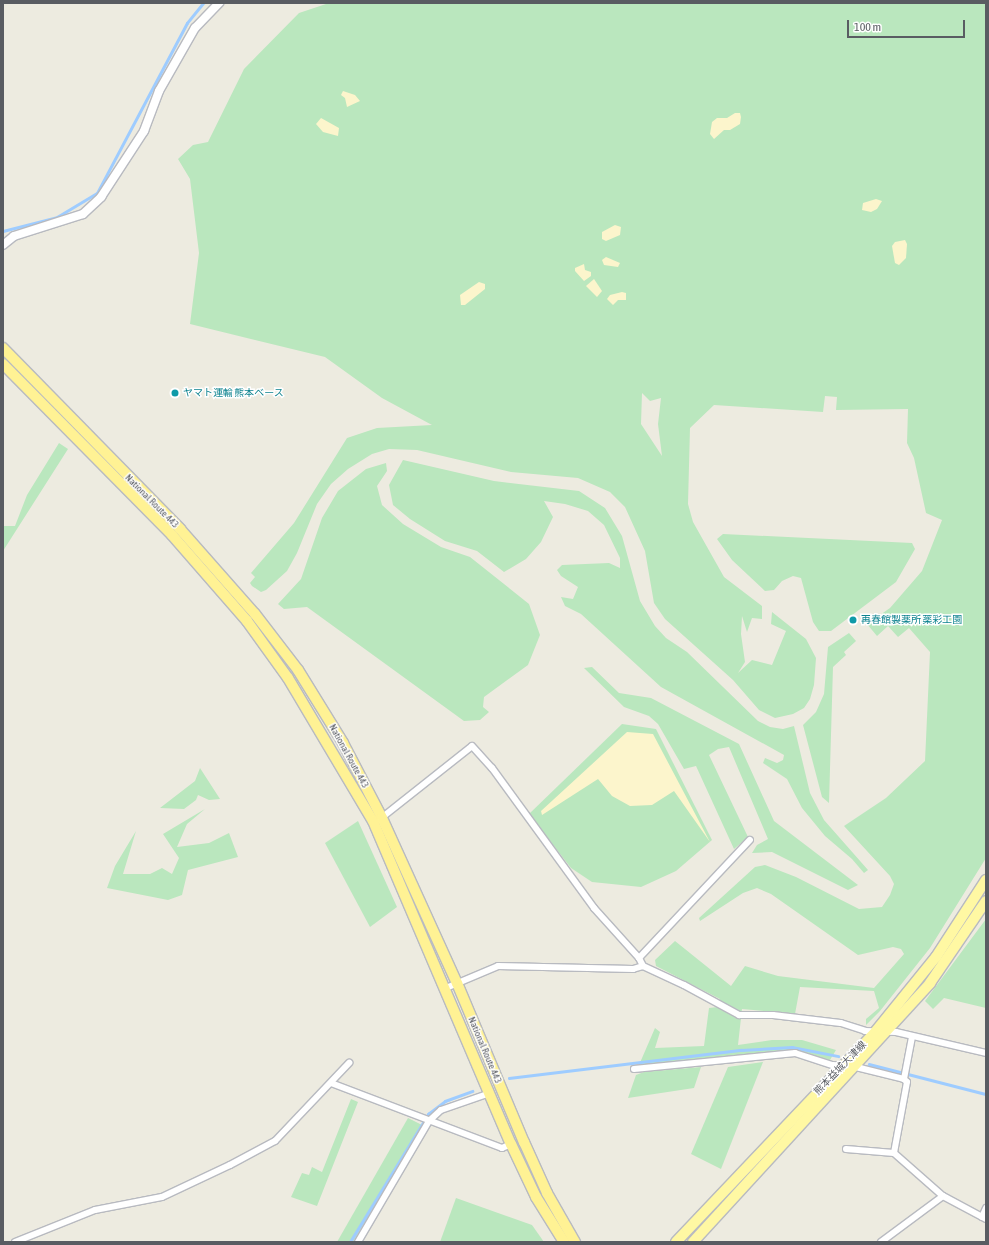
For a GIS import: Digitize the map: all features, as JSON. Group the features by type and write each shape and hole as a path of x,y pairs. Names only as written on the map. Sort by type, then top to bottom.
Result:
{"highway":[{"name":"National Route 443","path":"3,348 180,529 256,614 302,677 343,743 377,820 511,1144 536,1197 564,1242"},
{"name":"National Route 443","path":"3,364 172,535 247,621 300,697 377,820 457,983 547,1193 576,1242"}],"main road":[{"name":"熊本益城大津線","path":"676,1242 841,1066 876,1031 936,957 986,880"},
{"name":"熊本益城大津線","path":"693,1242 852,1067 887,1031 949,959 986,901"}],"street":[{"path":"3,245 14,236 83,214 101,197 144,131 159,91 195,28 220,3"},
{"path":"377,820 472,746 492,768 594,908 639,958 643,966"},
{"path":"639,958 750,840"},
{"path":"446,988 498,966 612,969 643,966 684,985 739,1015 773,1015 841,1023 876,1031 887,1031 986,1053"},
{"path":"894,1153 907,1082 904,1078 912,1037"},
{"path":"634,1069 795,1053 841,1066 904,1078"},
{"path":"15,1242 95,1210 162,1197 230,1165 275,1141 349,1063"},
{"path":"331,1083 502,1148 511,1144"},
{"path":"358,1242 428,1121 441,1110 490,1094"},
{"path":"846,1149 894,1153 943,1196 984,1218 986,1208"},
{"path":"881,1242 943,1196"}],"green space":[{"path":"329,3 986,3 986,858 930,948 880,1011 866,1025 866,1019 879,1008 874,991 800,987 795,1014 742,1009 738,1045 772,1040 802,1040 836,1050 830,1060 793,1050 639,1065 655,1028 660,1032 655,1048 704,1046 709,1008 718,1007 720,999 656,966 655,960 675,941 731,986 745,966 778,976 874,988 904,954 901,949 893,947 858,955 771,894 757,888 743,893 700,921 699,918 755,867 765,865 796,877 859,909 882,907 890,895 894,884 890,876 844,826 886,798 925,761 930,652 909,628 898,637 888,626 877,636 867,624 890,608 922,571 942,520 926,513 914,458 907,443 908,409 836,410 837,397 825,396 823,412 714,405 690,428 688,504 693,522 724,577 762,606 762,619 752,618 747,632 742,616 741,634 745,662 738,673 752,660 772,665 786,631 771,624 772,612 806,639 816,658 814,685 810,699 804,708 793,714 775,718 759,710 733,680 665,619 654,603 645,551 625,507 610,492 578,478 511,472 417,450 389,449 372,454 348,469 331,484 317,504 297,553 287,571 266,590 261,592 250,583 255,577 251,573 294,523 347,438 377,428 432,425 382,398 325,357 190,324 199,253 190,179 178,159 193,145 208,142 244,69 299,13","holes":["642,393 650,401 661,398 658,424 662,456 641,424"]},
{"path":"59,443 68,449 3,551 3,526 15,526 27,495"},
{"path":"403,460 494,481 579,491 605,508 622,536 640,601 655,626 666,638 687,652 758,721 770,727 783,729 794,726 810,793 824,820 868,870 864,873 852,859 825,836 802,808 787,779 763,763 765,758 777,763 783,760 784,755 661,687 581,614 565,606 561,597 573,599 578,587 561,576 557,570 562,565 609,563 620,568 620,558 604,525 588,511 565,504 544,501 553,517 541,542 526,559 504,572 477,551 445,541 410,519 393,505 389,485"},
{"path":"386,463 387,471 377,486 382,505 403,524 441,547 470,557 529,604 540,635 528,665 484,697 483,707 489,712 480,720 464,721 307,607 284,609 278,604 301,579 322,518 338,491 366,469"},
{"path":"723,534 912,543 915,549 896,582 831,631 819,631 813,622 801,578 793,576 782,581 774,590 765,591 732,560 717,539"},
{"path":"849,633 856,641 844,652 846,655 833,667 829,803 822,797 803,725 816,712 824,694 828,647"},
{"path":"592,667 619,693 651,698 739,744 774,821 858,885 848,890 772,852 752,853 757,845 768,839 729,747 718,749 709,755 748,837 734,849 696,766 684,769 658,724 649,716 624,707 584,668"},
{"path":"622,724 656,729 712,840 676,871 641,887 592,882 571,868 529,814"},
{"path":"200,768 220,799 209,800 198,795 196,800 184,809 160,808 195,781"},
{"path":"205,809 187,824 177,847 209,843 229,833 238,857 188,870 182,895 168,900 107,888 115,866 136,831 123,874 150,874 162,868 172,874 179,858 163,834"},
{"path":"358,821 397,907 370,927 325,843"},
{"path":"986,919 986,1008 944,998 933,1009 925,1001"},
{"path":"763,1062 721,1169 691,1154 728,1067"},
{"path":"701,1067 694,1088 628,1098 636,1075 644,1072"},
{"path":"351,1099 358,1102 317,1206 291,1197 302,1173 309,1175 312,1167 322,1172"},
{"path":"408,1118 422,1125 353,1242 337,1242"},
{"path":"456,1198 532,1225 544,1242 440,1242"}],"sand":[{"path":"343,91 355,95 360,101 347,107 345,98 341,95"},
{"path":"735,113 740,113 740,124 730,130 724,130 714,139 710,134 712,122 717,118 727,118"},
{"path":"321,118 339,128 338,136 323,132 316,124"},
{"path":"876,199 882,201 877,209 871,212 862,210 863,203"},
{"path":"615,225 621,227 620,235 606,241 602,239 602,232"},
{"path":"905,240 907,244 906,258 899,265 895,263 892,246 895,242"},
{"path":"606,257 620,263 618,267 604,265 602,260"},
{"path":"584,264 585,270 591,272 591,276 584,281 575,271 575,268"},
{"path":"594,279 602,291 597,297 586,286"},
{"path":"479,282 485,284 485,289 465,305 461,305 460,295"},
{"path":"622,292 626,293 626,300 618,300 613,305 607,299 610,295"},
{"path":"627,732 653,734 710,842 674,791 652,805 630,806 612,796 598,779 542,815 541,811"}],"waterway":[{"path":"3,231 57,217 97,193 187,23 203,3"},
{"path":"509,1078 741,1050 792,1047 838,1056"},
{"path":"869,1064 986,1094"},
{"path":"350,1242 428,1114 445,1101 472,1091"}],"place":[{"name":"ヤマト運輸 熊本ベース","path":"175,393"},
{"name":"再春館製薬所 薬彩工園","path":"853,620"}]}
